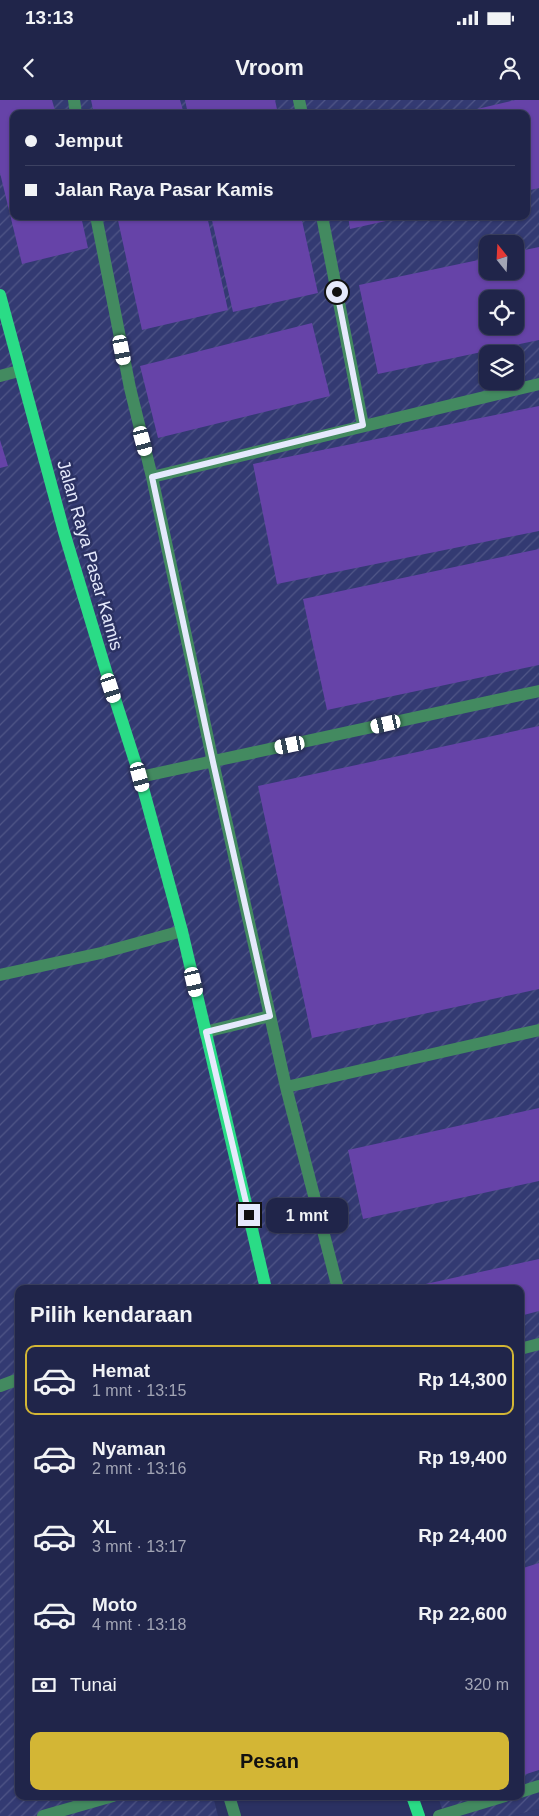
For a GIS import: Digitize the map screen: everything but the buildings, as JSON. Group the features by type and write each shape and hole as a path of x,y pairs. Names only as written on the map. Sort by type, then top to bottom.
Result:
{"main road":[{"name":"Jalan Raya Pasar Kamis","path":"0,295 19,371 78,578 140,777 182,931 265,1285"},
{"path":"413,1800 419,1816"}],"lane":[{"path":"97,220 130,388 152,477 213,762 286,1087 337,1285"},
{"path":"323,220 363,425"},
{"path":"0,376 19,371"},
{"path":"152,477 539,384"},
{"path":"140,777 539,691"},
{"path":"0,975 182,931"},
{"path":"206,1032 270,1016"},
{"path":"286,1087 539,1030"},
{"path":"524,1348 539,1344"},
{"path":"0,1386 15,1380"},
{"path":"524,1791 539,1786"},
{"path":"43,1816 98,1800"},
{"path":"230,1800 235,1816"},
{"path":"439,1816 492,1800"}],"shaded area":[{"path":"0,100 539,100 539,1809 511,1816 444,1816 439,1800 524,1800 524,1285 15,1285 15,1800 214,1800 218,1816 0,1816"},
{"path":"539,1809 539,1816 511,1816"}],"route":[{"path":"249,1215 206,1032 270,1016 152,477 363,425 337,292"}]}
